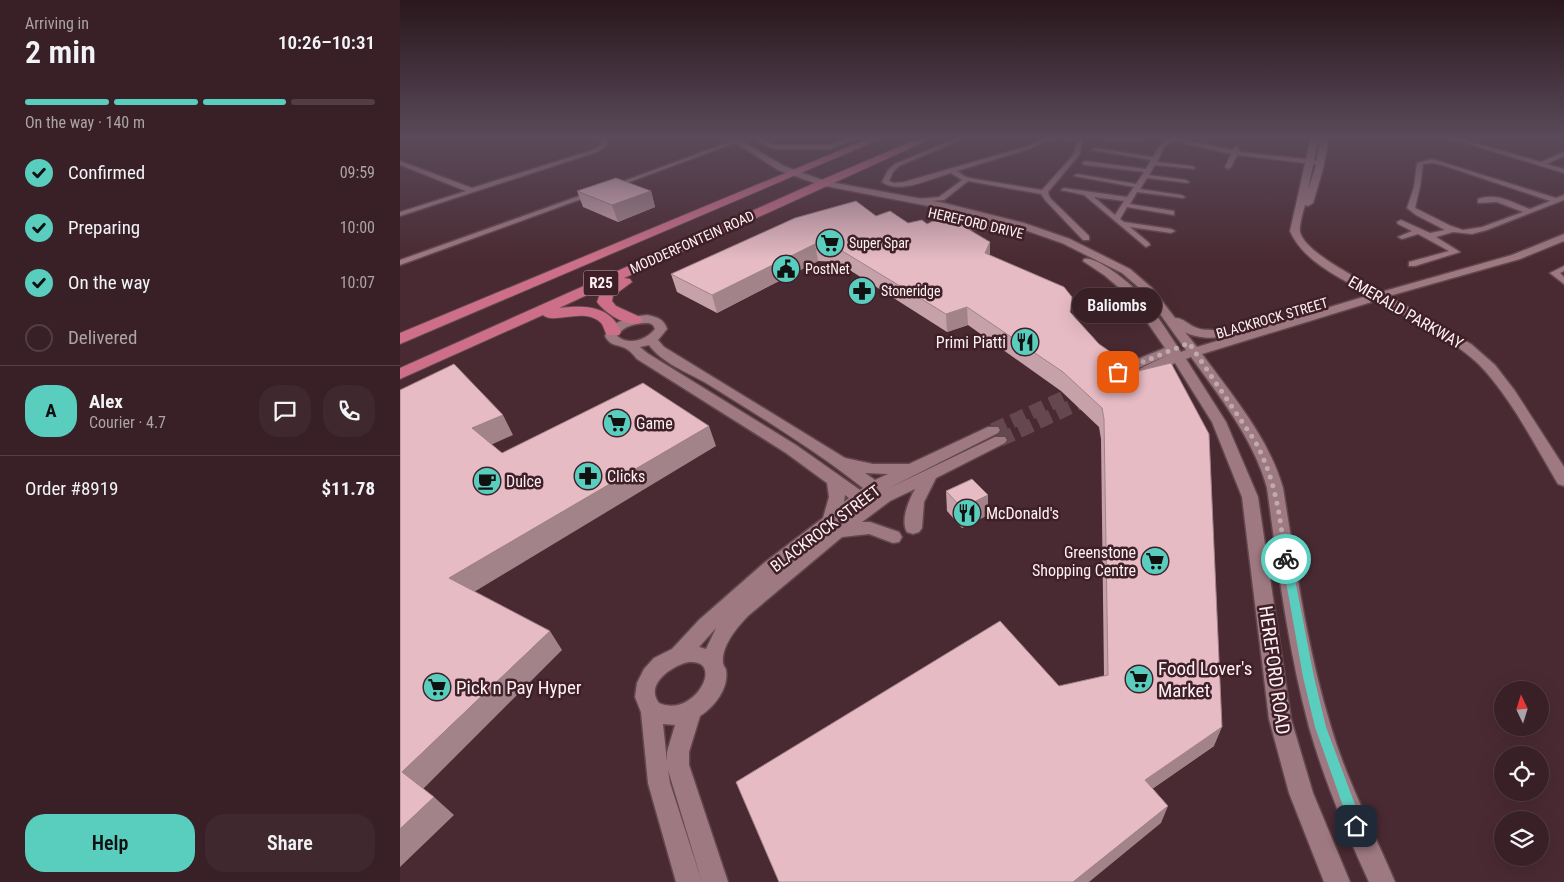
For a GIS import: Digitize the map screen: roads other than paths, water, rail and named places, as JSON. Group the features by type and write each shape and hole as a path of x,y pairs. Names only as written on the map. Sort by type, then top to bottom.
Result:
{"main road":[{"name":"MODDERFONTEIN ROAD","path":"400,339 782,178"},
{"name":"MODDERFONTEIN ROAD","path":"400,374 833,178"},
{"path":"845,178 843,181 848,188"},
{"path":"635,320 606,305 605,298 611,289 757,213"},
{"path":"445,354 561,311 592,312 608,321 612,332"}],"street":[{"path":"438,178 473,191"},
{"path":"400,214 512,178"},
{"path":"400,263 632,178"},
{"name":"HEREFORD DRIVE","path":"798,178 818,185 1020,225 1066,241 1126,271 1139,281 1175,353"},
{"path":"887,178 885,182 894,185 924,178"},
{"path":"1044,192 1056,178"},
{"path":"1088,178 1181,197"},
{"path":"1119,222 1143,178"},
{"path":"1167,178 1186,182"},
{"name":"EMERALD PARKWAY","path":"1310,178 1296,222 1295,231 1299,240 1316,258 1454,334 1492,364 1513,388 1564,461"},
{"path":"1418,178 1411,208 1453,230 1463,232 1480,230 1564,197"},
{"path":"1488,178 1555,200"},
{"path":"913,200 941,200 948,197 967,179 1044,192"},
{"path":"965,215 953,205 952,201 975,181"},
{"name":"HEREFORD DRIVE","path":"818,185 848,188 913,200 1050,243 1088,261 1123,284 1152,306 1192,347 1255,441 1270,470 1275,488 1296,616 1320,727 1362,840 1382,882"},
{"path":"1064,190 1086,193 1171,213"},
{"path":"1044,192 1047,199 1086,238"},
{"path":"1086,193 1146,245"},
{"path":"891,196 965,215"},
{"path":"1481,202 1485,199 1496,200 1528,212"},
{"path":"1119,222 1171,232"},
{"path":"1401,222 1456,252 1412,264"},
{"path":"953,231 973,226 1000,227"},
{"path":"1429,236 1453,230"},
{"path":"1402,237 1418,231"},
{"name":"BLACKROCK STREET","path":"1192,347 1218,334 1516,257 1564,237"},
{"path":"1564,268 1554,273 1564,281"},
{"name":"EMERALD PARKWAY","path":"1377,292 1466,346 1490,368 1508,391 1564,480"},
{"name":"BLACKROCK STREET","path":"1124,376 1192,347 1377,292"},
{"path":"1152,306 1189,330 1218,334"},
{"path":"1152,306 1155,340 1144,366 1174,375 1198,387"},
{"path":"635,320 653,320 661,325 659,333 651,339 630,345 617,343 611,336 612,332 623,324 635,320"},
{"path":"651,339 659,350 669,357 718,385 839,461 880,492"},
{"path":"630,345 642,356 791,449 865,503"},
{"name":"HEREFORD ROAD","path":"1175,353 1198,387 1226,436 1250,497 1280,719 1301,793 1337,882"},
{"name":"BLACKROCK STREET","path":"678,656 748,587 911,469 996,435 930,474 880,492"},
{"path":"839,461 873,469 911,469"},
{"path":"913,528 916,502 930,474"},
{"path":"835,480 837,497 834,526 870,528 880,530 893,537"},
{"name":"BLACKROCK STREET","path":"713,663 717,646 730,622 834,526"},
{"path":"693,653 704,655 713,663 717,679 714,690 706,700 692,710 670,716 660,714 651,709 646,702 644,693 647,683 652,673 660,665 678,656 693,653"},
{"path":"651,709 655,758 660,783 688,882"},
{"path":"692,710 678,752 678,765 715,882"}],"tunnel":[{"path":"993,430 1085,388"},
{"path":"1000,440 1094,396"}],"place":[{"name":"Super Spar","path":"830,243"},
{"name":"PostNet","path":"786,269"},
{"name":"Stoneridge","path":"862,291"},
{"name":"Primi Piatti","path":"1025,342"},
{"name":"Baliombs","path":"1118,372"},
{"name":"Game","path":"617,423"},
{"name":"Clicks","path":"588,476"},
{"name":"Dulce","path":"487,481"},
{"name":"McDonald's","path":"967,513"},
{"name":"Greenstone Shopping Centre","path":"1155,561"},
{"name":"Food Lover's Market","path":"1139,679"},
{"name":"Pick n Pay Hyper","path":"437,687"}]}
